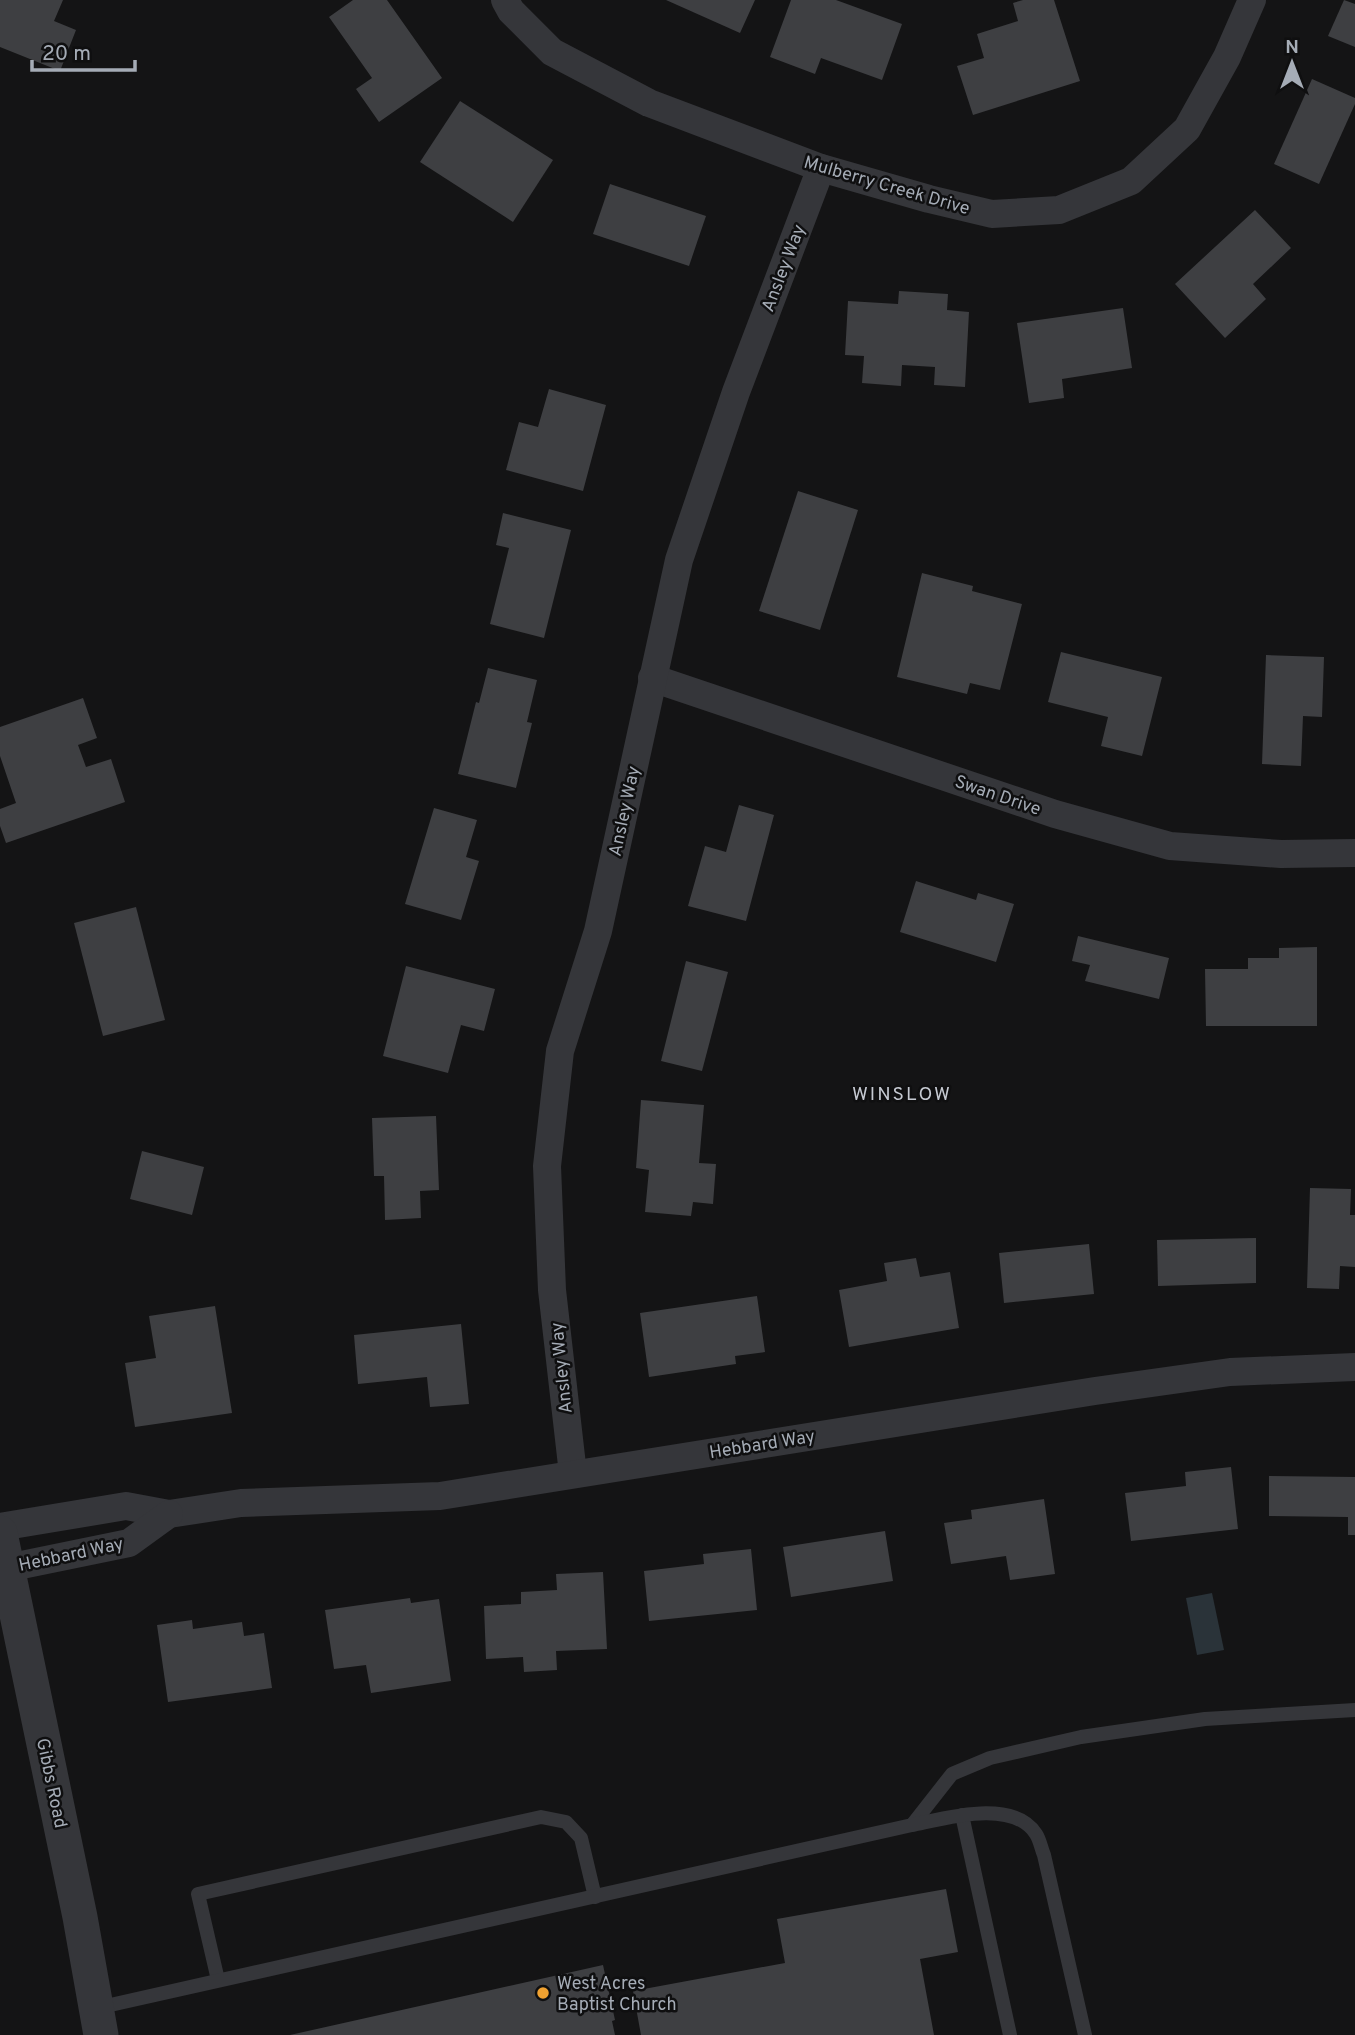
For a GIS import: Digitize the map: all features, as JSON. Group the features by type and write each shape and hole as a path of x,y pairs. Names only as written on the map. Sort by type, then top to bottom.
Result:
{"street":[{"name":"Mulberry Creek Drive","path":"505,0 511,11 552,52 649,103 821,168 929,200 992,214 1059,210 1131,181 1187,130 1227,57 1252,0"},
{"name":"Ansley Way","path":"573,1474 552,1290 547,1166 560,1051 598,931 652,678 684,547 736,392 821,168"},
{"name":"Swan Drive","path":"652,678 1055,814 1170,846 1281,854 1355,853"},
{"name":"Hebbard Way","path":"2,1544 126,1506 169,1514 241,1503 440,1496 1230,1372 1355,1367"},
{"name":"Hebbard Way","path":"2,1544 129,1543 169,1514"},
{"name":"Gibbs Road","path":"2,1544 80,1917 98,2022"}],"lane":[{"path":"912,1825 952,1774 990,1758 1081,1737 1205,1719 1355,1710"},
{"path":"98,2022 218,1980 912,1825 961,1815 996,1813 1018,1818 1035,1833 1044,1855 1085,2035"},
{"path":"961,1815 1010,2035"},
{"path":"218,1980 198,1894 541,1817 566,1822 581,1838 595,1897"}],"shaded area":[{"path":"1212,1593 1224,1650 1197,1655 1186,1598"}],"building":[{"path":"0,0 63,0 54,21 76,30 60,71 0,47"},
{"path":"353,0 387,0 442,78 379,122 356,89 372,78 329,17"},
{"path":"666,0 755,0 740,33"},
{"path":"791,0 836,0 902,24 882,80 821,58 815,74 770,57"},
{"path":"1023,0 1054,0 1080,81 973,115 957,66 984,58 977,34 1018,21 1013,3"},
{"path":"1344,0 1355,4 1355,47 1328,36"},
{"path":"1312,79 1355,98 1355,104 1319,184 1274,164"},
{"path":"460,101 553,160 513,222 420,162"},
{"path":"610,184 706,216 689,266 593,234"},
{"path":"1255,210 1291,248 1253,284 1266,299 1225,338 1175,284"},
{"path":"899,291 948,294 947,310 969,312 965,387 934,385 935,367 902,365 901,386 862,383 864,356 845,355 848,301 898,304"},
{"path":"1123,308 1132,368 1062,379 1064,398 1029,403 1017,323"},
{"path":"549,389 606,405 583,491 506,470 519,422 538,427"},
{"path":"798,491 858,510 820,630 759,611"},
{"path":"503,513 571,530 544,638 490,624 509,548 496,545"},
{"path":"922,573 973,586 972,591 1022,604 1000,690 970,683 967,694 897,677"},
{"path":"1061,652 1162,677 1142,756 1101,746 1108,717 1048,702"},
{"path":"1266,655 1324,657 1322,717 1303,716 1301,766 1262,764"},
{"path":"488,668 537,680 527,722 532,723 516,788 458,774 476,702 479,703"},
{"path":"83,698 97,738 78,745 86,767 111,759 125,802 6,843 0,826 0,809 16,803 0,756 0,727"},
{"path":"739,805 774,815 746,921 688,906 705,846 726,852"},
{"path":"434,808 477,820 466,857 479,861 461,920 405,904"},
{"path":"916,881 976,900 978,893 1014,904 996,962 900,932"},
{"path":"136,907 165,1020 103,1036 74,923"},
{"path":"1078,936 1169,958 1159,999 1085,981 1090,965 1072,961"},
{"path":"1317,947 1317,1026 1206,1026 1205,969 1248,969 1248,958 1279,958 1279,948"},
{"path":"686,961 728,972 702,1071 661,1061"},
{"path":"406,966 495,989 484,1031 461,1025 448,1073 383,1056"},
{"path":"641,1100 704,1105 699,1163 716,1164 713,1204 693,1202 691,1216 645,1212 649,1170 636,1168"},
{"path":"436,1116 439,1190 420,1191 421,1218 385,1220 384,1176 374,1176 372,1118"},
{"path":"142,1151 204,1167 192,1215 130,1199"},
{"path":"1310,1188 1351,1189 1350,1215 1355,1215 1355,1267 1340,1266 1339,1289 1307,1288"},
{"path":"1256,1238 1256,1283 1158,1286 1157,1240"},
{"path":"1089,1244 1094,1294 1004,1303 999,1253"},
{"path":"916,1258 920,1277 950,1272 959,1328 849,1347 839,1290 887,1281 884,1263"},
{"path":"757,1296 765,1352 735,1356 736,1364 649,1377 640,1313"},
{"path":"215,1306 232,1413 135,1427 125,1363 156,1358 149,1316"},
{"path":"461,1324 469,1404 430,1407 427,1377 358,1384 354,1335"},
{"path":"1231,1467 1238,1529 1131,1541 1125,1493 1186,1486 1185,1472"},
{"path":"1269,1476 1355,1477 1355,1535 1348,1535 1348,1517 1269,1516"},
{"path":"1044,1499 1055,1574 1010,1580 1006,1556 951,1564 944,1523 972,1519 971,1510"},
{"path":"885,1531 893,1581 791,1597 783,1547"},
{"path":"751,1549 757,1610 649,1621 644,1571 704,1564 703,1554"},
{"path":"603,1572 607,1649 556,1651 557,1670 524,1672 523,1657 486,1659 484,1606 521,1604 521,1592 557,1590 556,1574"},
{"path":"410,1598 411,1603 439,1599 451,1681 371,1693 366,1665 334,1669 325,1610"},
{"path":"192,1620 193,1629 242,1622 244,1636 264,1633 272,1688 168,1702 157,1625"},
{"path":"946,1889 958,1952 920,1959 934,2035 641,2035 633,1991 785,1963 777,1919"},
{"name":"West Acres Baptist Church","path":"603,1965 615,2020 612,2021 615,2035 290,2035"}],"place":[{"name":"West Acres Baptist Church","path":"543,1993"}],"district":[{"name":"WINSLOW","path":"902,1093"}]}
